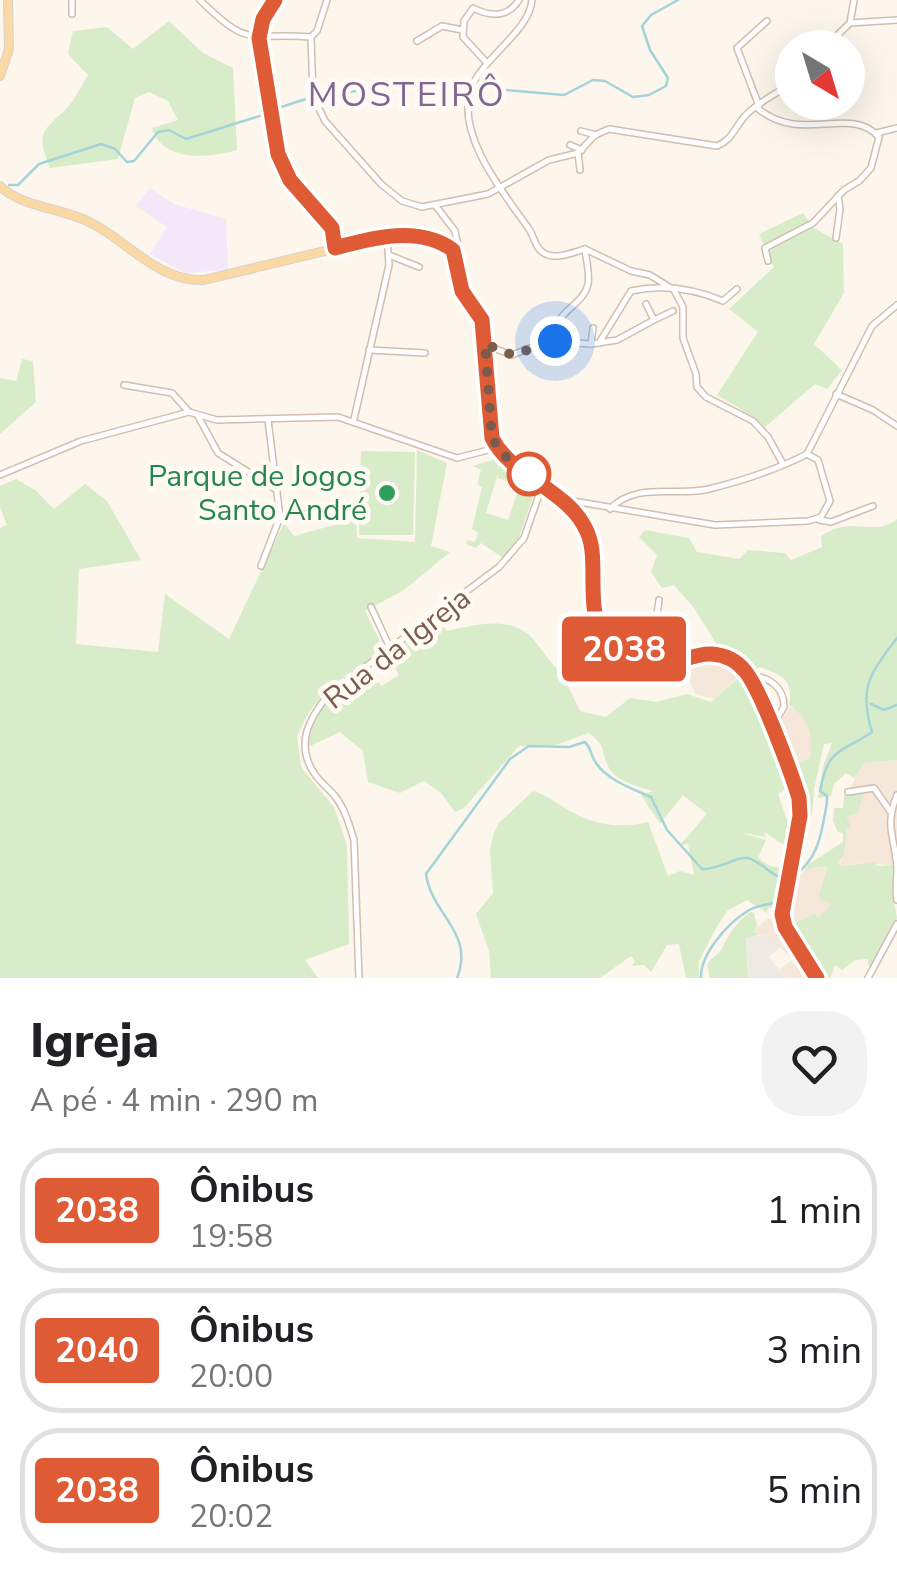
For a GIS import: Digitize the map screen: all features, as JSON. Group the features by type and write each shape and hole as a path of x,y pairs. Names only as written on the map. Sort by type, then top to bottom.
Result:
{"main road":[{"path":"0,76 9,50 8,0"},
{"path":"0,186 16,196 85,220 180,279 204,280 387,236 414,236 453,250 464,296 482,320 490,434 497,448 560,500 589,536 600,630 648,663 668,664 714,654 725,656 749,676 800,804 782,914 785,927 817,978"}],"street":[{"path":"72,0 72,14"},
{"path":"200,0 230,30 259,38 311,37 317,31 327,0"},
{"path":"275,0 263,19 259,38 283,168 332,228 352,244"},
{"path":"472,0 476,9"},
{"path":"487,63 469,46 462,30 469,12 476,9 502,15 519,0"},
{"path":"532,0 524,20 487,63 471,89 469,116 480,155 540,250 563,256 585,249 631,272 650,275 674,290 683,308 683,338 697,387 706,397 753,421 768,437 783,464"},
{"path":"843,30 850,23 854,0"},
{"path":"850,23 897,20"},
{"path":"767,21 737,48 758,106 794,126 848,123 877,134 897,128"},
{"path":"417,40 442,26 462,30"},
{"path":"311,37 313,96 324,121 381,184 402,201 422,206 488,194 548,160 580,152 596,134 609,128 717,146 727,142 744,117 775,94"},
{"path":"581,130 596,134"},
{"path":"768,261 765,248 813,223 871,168 879,146 877,134"},
{"path":"570,145 580,152"},
{"path":"580,152 580,170"},
{"path":"836,238 838,196"},
{"path":"435,206 455,232 463,271 458,274"},
{"path":"332,228 335,248"},
{"path":"354,420 389,265 387,236"},
{"path":"552,341 558,318 588,283 585,249"},
{"path":"388,255 420,267"},
{"path":"595,344 631,291 654,286 682,288 722,301 737,289"},
{"path":"646,304 654,320"},
{"path":"610,509 618,501 659,489 707,490 807,454 872,326 897,305"},
{"path":"485,344 512,355 552,341 595,344 617,340 673,310"},
{"path":"593,328 595,344"},
{"path":"368,350 425,353"},
{"path":"124,385 172,393 189,412 217,420 338,417 452,458 466,458 497,448"},
{"path":"836,394 873,410 897,426"},
{"path":"0,474 81,441 189,412"},
{"path":"198,416 218,452 278,491"},
{"path":"261,566 280,517 268,420"},
{"path":"560,500 715,524 814,519 822,517 830,502 818,460 807,454"},
{"name":"Rua da Igreja","path":"359,978 354,840 348,819 305,757 305,732 314,712 329,694 476,586 517,549 536,502 547,488"},
{"path":"814,519 831,522 873,506"},
{"path":"659,600 656,621 668,664"},
{"path":"371,607 390,650"},
{"path":"749,676 769,681 782,694 784,708 771,726"},
{"path":"848,792 874,788 890,810"},
{"path":"897,795 890,810 897,900"},
{"path":"868,978 897,924"}],"shaded area":[{"path":"150,188 174,204 226,219 228,270 185,273 150,254 167,227 136,206"},
{"path":"698,659 724,662 740,675 714,699 696,694 683,667"},
{"path":"790,707 804,715 813,739 811,758 791,766 777,726"},
{"path":"897,760 897,866 840,866 850,827 847,815 851,787 859,768 865,763"},
{"path":"814,867 828,867 826,877 833,904 818,918 789,926 785,913 791,880"},
{"path":"775,918 810,978 786,978 780,969 793,959 766,935 758,935 754,930 767,919"},
{"path":"766,935 781,947 769,957 786,978 748,978 746,937"}],"green space":[{"path":"169,21 203,53 233,68 237,150 201,156 166,147 152,128 178,120 168,101 149,92 135,98 118,159 50,168 43,142 45,130 71,103 88,75 68,54 73,31 107,27 133,49"},
{"path":"803,213 814,228 843,244 844,293 814,344 842,370 827,389 815,384 765,427 717,395 758,332 729,309 774,267 759,234"},
{"path":"22,359 33,361 36,402 0,434 0,378 16,381"},
{"path":"417,450 447,463 431,546 450,552 404,590 365,611 384,650 328,688 297,736 301,767 334,807 347,845 349,944 305,960 318,978 0,978 0,528 7,525 0,507 0,486 16,479 35,490 54,509 85,484 107,501 141,560 79,569 76,644 158,652 165,594 229,639 284,523 294,536 356,519 357,538 415,542"},
{"name":"Parque de Jogos Santo André","path":"361,451 415,452 413,535 359,535"},
{"path":"501,459 518,473 512,484 507,482 510,474 506,481 498,478 498,473 486,513 508,520 519,487 514,484 520,473 536,488 518,540 503,558 481,543 476,548 466,544 468,540 475,542 478,533 472,529 482,487 477,484 481,470 473,466"},
{"path":"897,519 897,760 865,763 854,778 846,773 834,784 831,796 818,798 823,766 832,743 824,744 812,816 804,815 791,766 810,758 811,742 805,722 789,705 788,683 759,667 756,673 719,648 674,585 662,588 651,572 657,555 639,537 645,530 689,538 697,552 739,559 748,550 785,553 791,560 822,547 821,536 832,530 880,527"},
{"path":"435,619 447,631 491,624 522,630 562,674 632,658 638,663 568,686 580,711 606,717 630,698 656,702 687,694 711,702 744,673 791,785 778,794 787,820 795,824 790,849 766,833 767,837 742,833 766,840 758,858 785,869 778,906 768,908 767,913 747,900 727,911 699,961 699,978 686,978 679,944 667,945 651,972 644,965 632,966 635,961 631,956 600,978 491,978 489,951 476,914 493,893 490,850 499,823 533,791 598,822 648,822 668,876 680,871 694,875 688,844 680,845 707,814 683,795 660,824 641,795 653,791 612,773 601,746 589,733 556,745 519,746 464,808 455,812 441,793 424,781 400,793 368,782 363,751 340,732 308,747 316,719 328,702 368,673 382,686 399,675 388,655"},
{"path":"864,791 858,813 847,816 851,828 847,829 839,862 841,866 875,862 877,866 894,865 892,893 897,918 870,970 867,959 855,960 842,970 835,965 830,978 822,978 789,926 814,914 818,918 832,904 818,898 828,867 814,867 803,873 809,864 843,842 843,833 838,832 833,821 834,808 843,808 844,795"},
{"path":"750,912 754,913 754,931 758,935 746,938 748,978 709,978 709,962"}],"waterway":[{"path":"506,90 564,95 593,80 605,81 633,97 649,95 666,86 668,78 650,50 642,26 651,15 678,0"},
{"path":"318,96 402,85 468,86"},
{"path":"479,85 497,87"},
{"path":"272,110 309,98"},
{"path":"9,185 18,185 39,164 101,144 115,149 127,162 134,161 158,132 169,130 186,139 266,114"},
{"path":"793,876 809,862 818,844 827,802 827,796 820,791 827,766 837,753 872,732 866,703 869,681 897,638"},
{"path":"871,704 884,710 897,705"},
{"path":"457,978 461,948 426,874 510,759 529,746 569,747 585,742 607,774 651,797 667,830 702,869 748,858 783,879"},
{"path":"701,978 705,960 723,933 750,910 777,902 782,881"}],"bus line":[{"name":"2038","path":"275,0 263,19 259,52 283,168 332,228 335,248 399,235 445,244 453,250 464,296 482,320 493,442 502,454 550,491 587,531 600,630 648,663 659,666 706,654 719,655 737,663 752,680 799,798 800,816 782,914 785,927 817,978"}],"place":[{"name":"Parque de Jogos Santo André","path":"387,493"}],"district":[{"name":"MOSTEIRÔ","path":"407,94"}],"route":[{"path":"529,474 532,476 502,454 490,434 485,344 512,355 555,341"}]}
